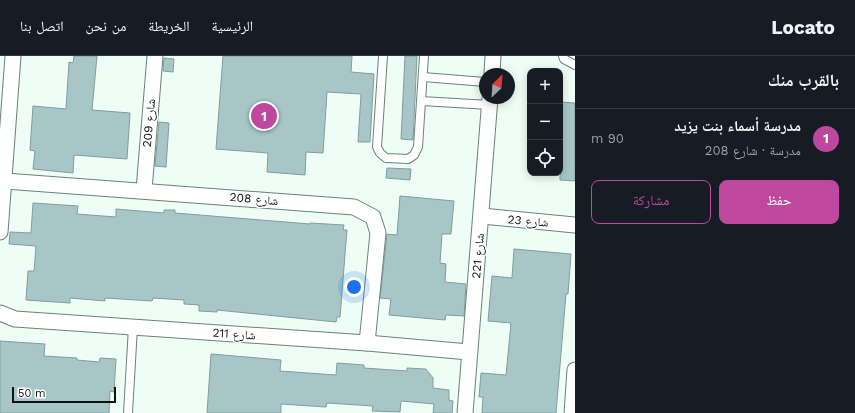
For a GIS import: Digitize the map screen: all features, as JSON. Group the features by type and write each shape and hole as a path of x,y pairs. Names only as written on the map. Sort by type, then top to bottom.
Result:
{"street":[{"path":"0,232 14,56"},
{"name":"شارع 209","path":"144,190 154,56"},
{"path":"492,68 493,56"},
{"name":"شارع 221","path":"465,413 490,104"},
{"name":"شارع 208","path":"4,181 144,190 354,207 373,217 378,233 367,343"},
{"name":"شارع 23","path":"482,216 575,225"},
{"name":"شارع 211","path":"0,313 15,319 134,326 469,352"},
{"path":"572,413 575,370"}],"lane":[{"path":"383,56 377,147 380,153 386,158 408,159 414,155 418,147 424,56"},
{"path":"563,56 564,59 575,65"},
{"path":"423,77 479,82"},
{"path":"421,101 479,102"},
{"path":"128,413 134,326"}],"building":[{"path":"74,56 97,56 92,110 130,113 127,159 74,155 73,173 33,169 35,151 30,150 33,106 66,109 69,62 73,63"},
{"path":"223,56 352,56 351,72 374,74 370,142 358,142 361,94 327,92 323,153 306,152 305,175 267,172 268,153 216,149"},
{"path":"405,56 417,56 413,140 401,139"},
{"path":"164,58 174,59 173,72 163,71"},
{"path":"563,102 575,103 575,181 560,180 560,176 563,176"},
{"path":"159,122 169,123 166,167 155,166"},
{"path":"387,168 411,169 410,180 386,178"},
{"path":"400,196 454,201 451,234 442,234 440,263 446,264 445,282 466,284 464,316 446,315 445,320 389,315 391,299 380,298 387,234 397,235"},
{"path":"33,203 78,206 77,214 116,217 116,209 164,213 164,210 175,210 175,213 310,224 344,225 343,230 347,230 340,317 337,317 336,322 217,310 217,312 199,311 199,305 184,304 184,300 153,298 152,301 105,298 105,301 70,298 70,303 26,300 28,271 34,271 36,246 9,244 10,232 31,233"},
{"path":"514,249 571,254 568,294 566,294 556,413 482,413 483,397 479,397 481,373 506,375 511,323 488,321 492,276 512,278"},
{"path":"0,341 45,344 44,356 77,358 77,360 99,362 100,358 116,359 114,392 110,391 109,413 0,413"},
{"path":"211,354 281,360 280,371 336,375 337,363 364,365 364,368 407,371 407,368 426,369 433,378 433,388 449,390 449,400 453,401 452,413 433,413 434,404 401,401 400,412 372,411 373,406 327,403 326,407 281,404 281,413 207,413"}],"place":[{"name":"مدرسة أسماء بنت يزيد","path":"264,116"}]}
